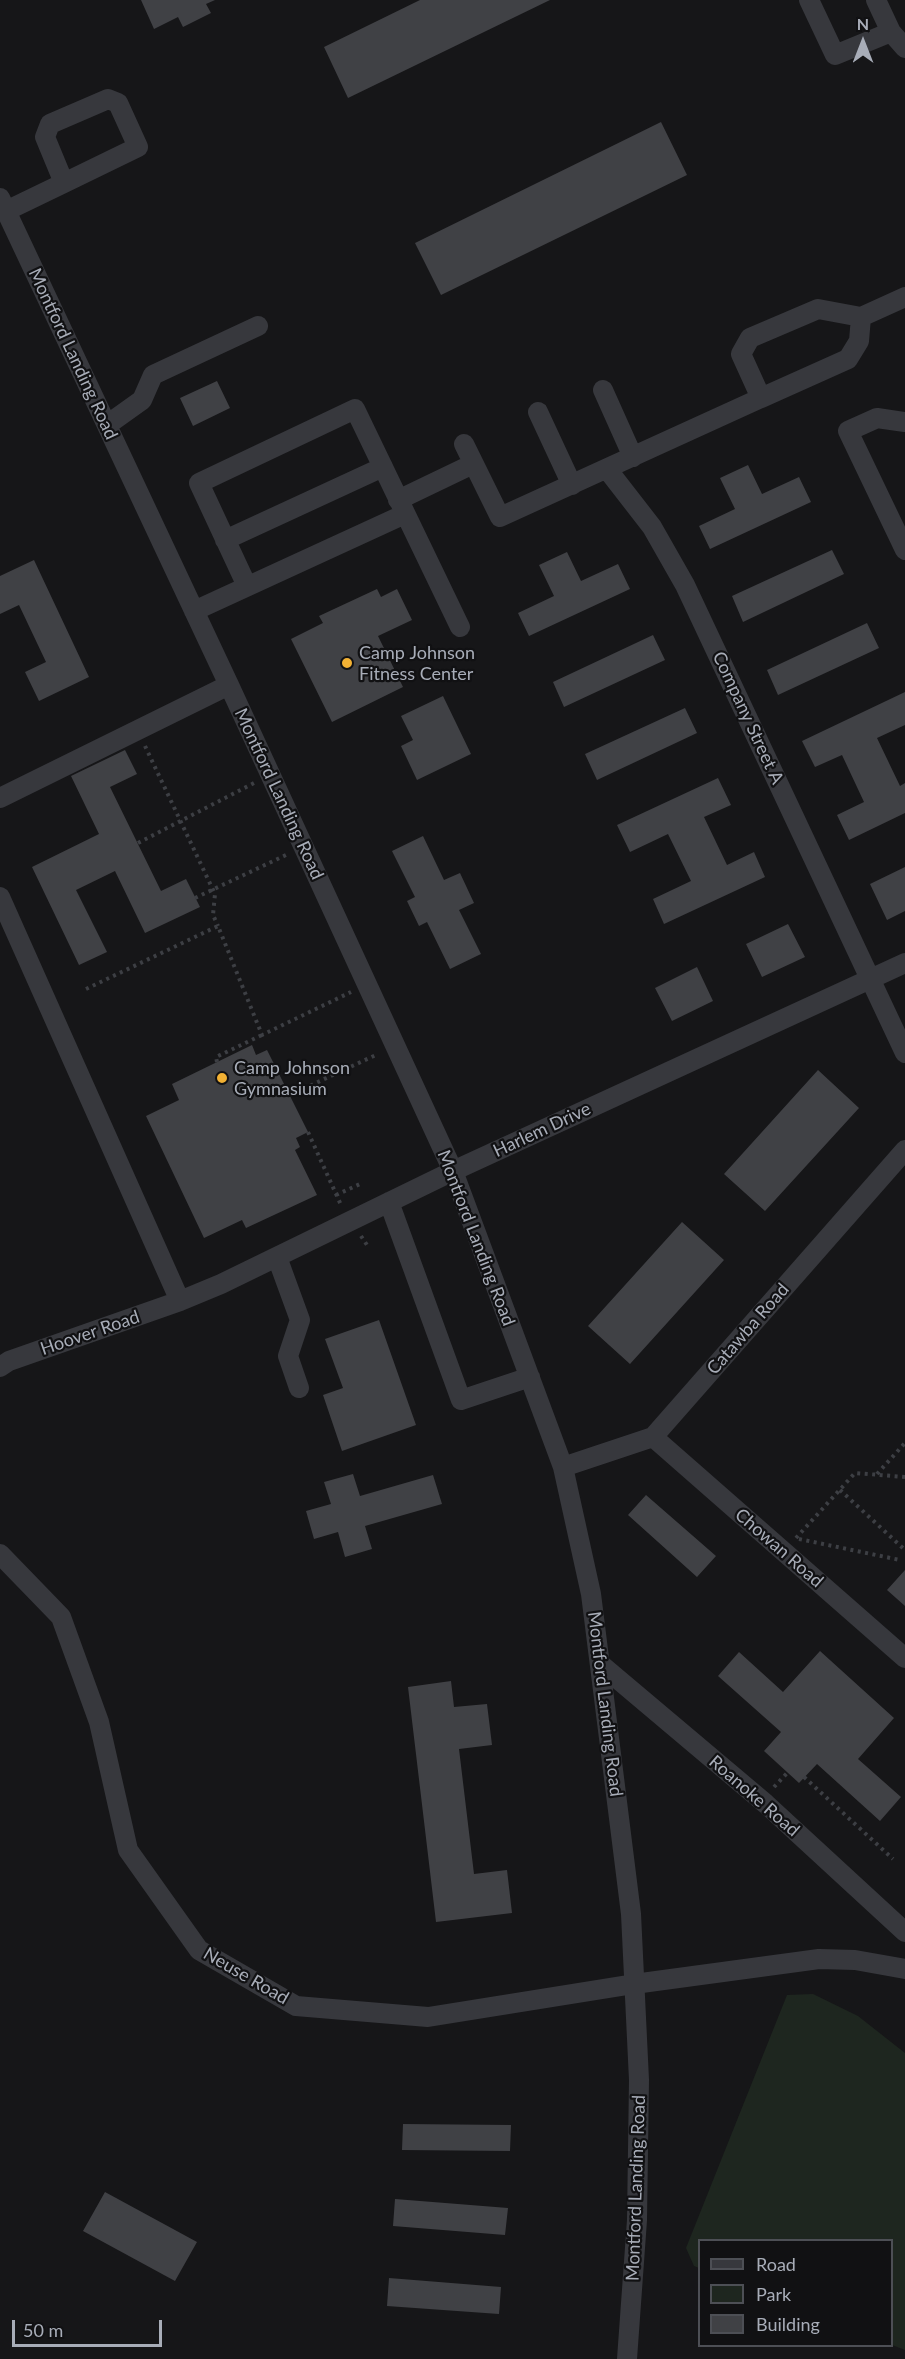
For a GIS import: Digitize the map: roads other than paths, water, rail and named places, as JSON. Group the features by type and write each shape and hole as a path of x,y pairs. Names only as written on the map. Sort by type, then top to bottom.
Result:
{"street":[{"path":"808,0 835,56 891,32"},
{"path":"876,0 891,32 905,48"},
{"path":"3,205 64,183 138,147 118,103 108,99 50,124 45,137 64,183"},
{"name":"Montford Landing Road","path":"3,205 229,685 453,1171 563,1467 591,1594 631,1914 639,2080 637,2220 627,2359"},
{"path":"761,398 741,354 750,338 818,309 861,317 905,297"},
{"path":"464,444 500,517 848,359 859,341 861,317"},
{"path":"106,425 142,400 153,375 258,326"},
{"path":"603,390 633,457"},
{"path":"247,586 199,483 355,409 460,627"},
{"path":"538,412 572,484"},
{"path":"905,422 877,418 848,431 905,550"},
{"path":"194,610 247,586 402,507 473,464"},
{"path":"225,540 382,467"},
{"name":"Company Street A","path":"607,469 652,527 685,585 905,1053"},
{"path":"0,798 229,685"},
{"path":"0,897 180,1301"},
{"name":"Harlem Drive","path":"180,1301 277,1257 453,1171 905,963"},
{"name":"Catawba Road","path":"653,1437 905,1150"},
{"path":"388,1202 461,1400 530,1377"},
{"path":"277,1257 300,1320 288,1356 299,1388"},
{"name":"Hoover Road","path":"0,1367 9,1361 180,1301"},
{"path":"563,1467 653,1437"},
{"name":"Chowan Road","path":"653,1437 790,1545 905,1658"},
{"name":"Neuse Road","path":"0,1554 61,1617 99,1722 128,1850 199,1950 296,2006 428,2017 634,1984 819,1959 855,1960 905,1969"},
{"name":"Roanoke Road","path":"600,1664 766,1804 905,1932"}],"place":[{"name":"Camp Johnson Fitness Center","path":"347,663"},
{"name":"Camp Johnson Gymnasium","path":"222,1078"}]}
